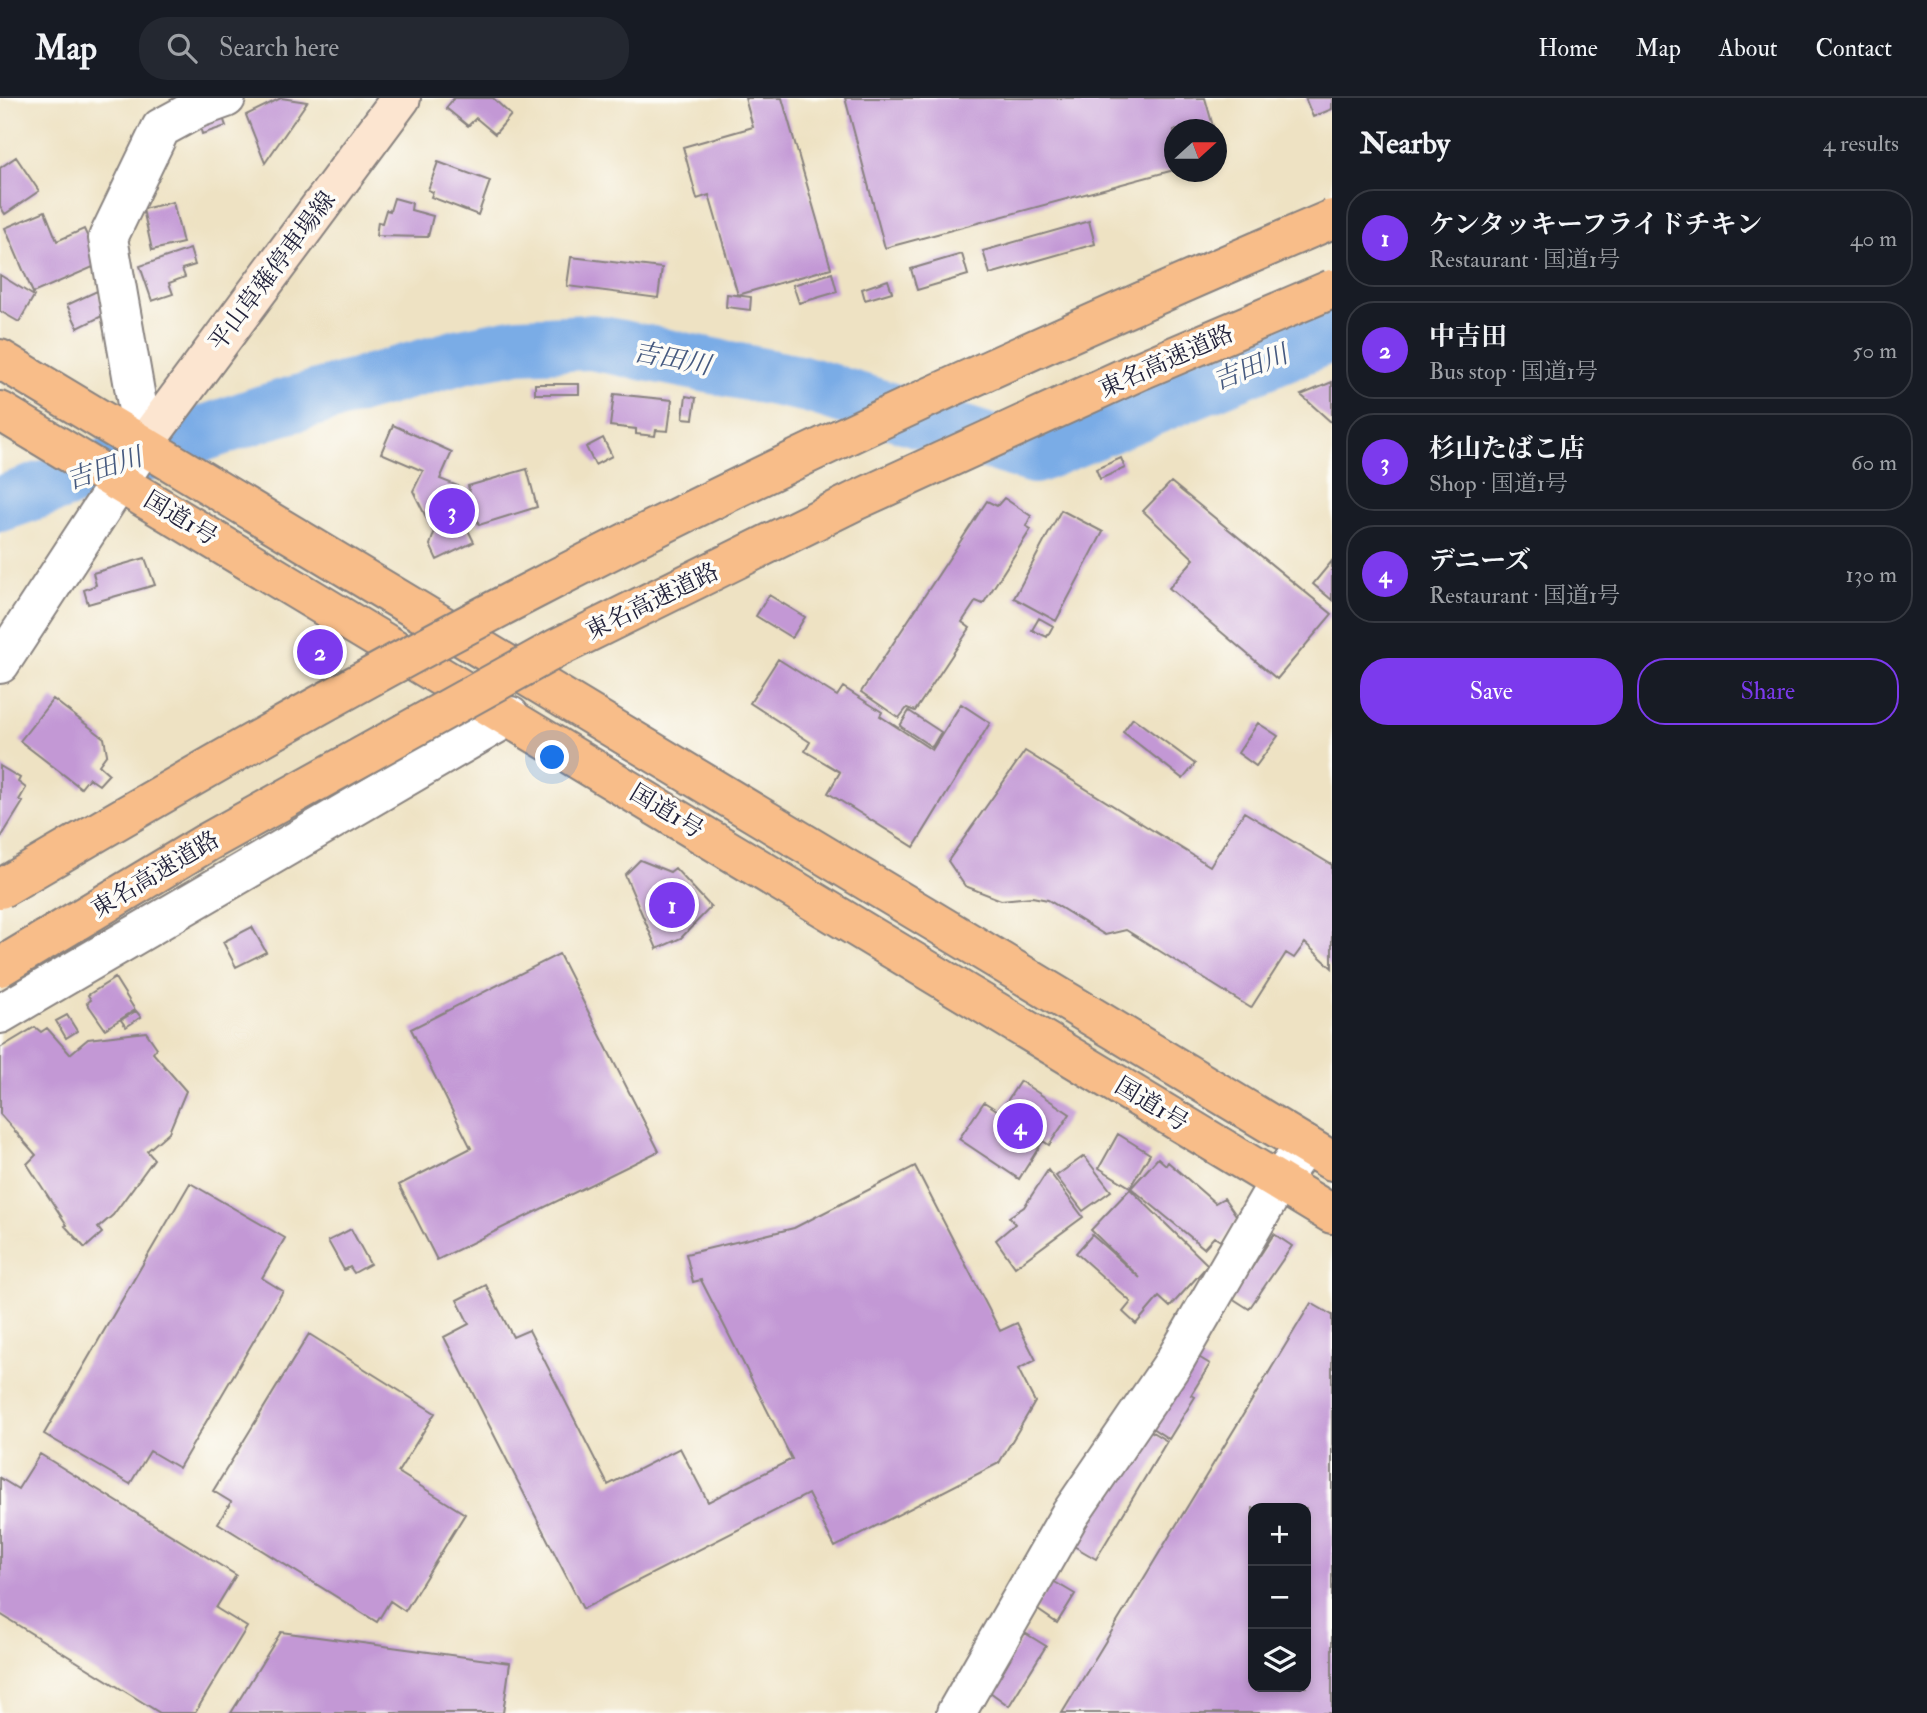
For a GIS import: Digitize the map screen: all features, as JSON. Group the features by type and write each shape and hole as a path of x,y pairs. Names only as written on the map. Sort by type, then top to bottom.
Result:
{"highway":[{"path":"0,889 185,780 517,599 825,446 1118,311 1332,219"},
{"name":"東名高速道路","path":"0,967 206,843 557,648 855,501 1139,371 1332,289"},
{"name":"国道1号","path":"0,359 1319,1153"},
{"name":"国道1号","path":"0,411 510,716 1332,1214"}],"main road":[{"name":"平山草薙停車場線","path":"144,444 401,98"}],"street":[{"path":"0,664 144,444 108,238 161,128 198,108 226,98"},
{"path":"0,1014 510,716"},
{"path":"956,1713 1069,1516 1174,1362 1279,1181 1319,1153"}],"building":[{"path":"281,98 307,102 265,163 246,115"},
{"path":"454,98 493,98 511,115 495,134 476,118 468,126 446,108"},
{"path":"745,98 782,98 831,268 738,295 709,195 697,199 683,147 753,127"},
{"path":"845,98 1205,98 1211,119 1164,119 1164,173 885,248"},
{"path":"1305,98 1332,98 1332,109 1313,117"},
{"path":"222,115 226,126 202,134 199,123"},
{"path":"16,157 39,191 5,214 0,206 0,168"},
{"path":"438,162 490,181 478,215 431,197 433,192 428,190"},
{"path":"394,198 412,203 411,210 433,216 428,237 376,236 378,222 382,223 386,210 390,211"},
{"path":"173,202 183,243 152,250 143,209"},
{"path":"45,211 57,241 84,229 100,264 33,293 5,228"},
{"path":"1089,221 1095,244 990,274 983,251"},
{"path":"190,249 195,265 182,269 185,277 169,283 173,294 152,301 140,266"},
{"path":"962,254 968,275 917,290 911,269"},
{"path":"571,257 662,268 658,298 567,286"},
{"path":"832,273 837,292 799,303 793,285"},
{"path":"0,275 34,296 19,322 0,311"},
{"path":"888,280 892,292 865,300 862,289"},
{"path":"97,291 108,313 78,328 67,305"},
{"path":"727,294 751,297 750,310 726,307"},
{"path":"1332,382 1332,423 1301,395"},
{"path":"535,384 579,384 579,394 535,394"},
{"path":"614,394 672,400 668,431 656,430 655,436 636,434 636,429 610,426"},
{"path":"686,396 696,398 693,419 683,418"},
{"path":"393,425 452,452 440,479 458,486 453,500 474,542 437,560 430,545 434,533 413,491 423,471 381,453"},
{"path":"603,438 612,456 595,465 586,447"},
{"path":"1121,458 1125,468 1100,479 1096,469"},
{"path":"527,469 537,507 479,525 468,486"},
{"path":"1171,482 1332,614 1277,679 1169,588 1194,559 1143,511"},
{"path":"1004,498 1031,516 1026,526 1031,529 983,604 976,601 962,622 970,628 915,711 907,708 899,718 861,692 987,501 997,506"},
{"path":"1061,510 1103,532 1056,621 1014,598"},
{"path":"145,558 155,585 88,604 84,590 96,585 93,573"},
{"path":"1332,561 1332,600 1313,584"},
{"path":"769,595 805,617 792,638 756,616"},
{"path":"1039,618 1053,626 1047,637 1032,630"},
{"path":"778,659 837,696 843,687 882,712 880,716 932,750 961,704 990,723 914,847 828,793 840,772 805,751 810,742 750,703"},
{"path":"53,699 104,738 107,754 99,765 109,774 99,785 89,778 81,788 20,741"},
{"path":"909,711 941,732 932,747 900,726"},
{"path":"1133,718 1195,764 1183,779 1123,732"},
{"path":"1258,723 1278,736 1256,766 1238,753"},
{"path":"1025,751 1210,866 1244,812 1332,865 1332,968 1305,943 1294,958 1286,953 1251,1008 1126,930 1105,935 1048,900 1032,897 1001,900 965,886 948,861"},
{"path":"0,766 20,778 18,782 26,788 19,800 23,802 0,839"},
{"path":"640,860 670,872 675,868 711,907 681,938 657,949 625,875"},
{"path":"252,927 266,952 236,967 223,942"},
{"path":"559,954 659,1151 437,1260 399,1185 471,1148 411,1029"},
{"path":"115,978 135,1010 105,1029 87,1003 91,1000 88,995"},
{"path":"136,1011 141,1017 126,1027 121,1020"},
{"path":"67,1015 77,1031 66,1038 56,1021"},
{"path":"35,1027 41,1032 47,1028 70,1054 88,1039 146,1032 157,1048 153,1053 186,1091 169,1132 147,1151 154,1159 113,1215 98,1228 102,1233 85,1248 65,1226 67,1225 27,1164 36,1155 0,1114 0,1048"},
{"path":"1020,1081 1070,1114 1049,1145 1043,1141 1019,1179 959,1139 984,1102 1000,1112"},
{"path":"1118,1134 1150,1154 1130,1187 1099,1168"},
{"path":"1084,1156 1111,1191 1083,1211 1056,1176"},
{"path":"1158,1158 1166,1165 1168,1162 1215,1203 1224,1198 1238,1218 1222,1242 1214,1237 1204,1248 1131,1188"},
{"path":"915,1166 1000,1331 1017,1323 1036,1360 1018,1369 1035,1402 999,1463 835,1547 808,1494 583,1609 444,1337 469,1324 457,1300 486,1285 513,1337 529,1330 608,1485 680,1448 708,1502 792,1459 701,1280 693,1282 686,1254 794,1228"},
{"path":"1048,1170 1083,1217 1015,1267 996,1240 1015,1224 1009,1217 1024,1207"},
{"path":"190,1183 285,1238 262,1278 283,1291 179,1468 150,1451 130,1484 44,1434"},
{"path":"1130,1189 1208,1265 1170,1307 1159,1297 1136,1324 1123,1312 1131,1302 1076,1253 1092,1235 1140,1278 1091,1230"},
{"path":"351,1229 370,1264 354,1273 350,1267 344,1270 328,1241"},
{"path":"1274,1234 1292,1246 1249,1309 1232,1298"},
{"path":"1311,1303 1332,1315 1332,1713 1062,1713"},
{"path":"309,1334 435,1413 398,1472 465,1514 405,1611 390,1601 377,1622 218,1523 231,1502 213,1491"},
{"path":"1192,1353 1210,1364 1191,1395 1195,1397 1169,1439 1146,1424"},
{"path":"1144,1427 1167,1441 1096,1559 1072,1545"},
{"path":"40,1454 236,1575 216,1608 247,1627 195,1713 160,1713 0,1614 0,1478 18,1489"},
{"path":"1053,1581 1075,1594 1057,1623 1035,1608"},
{"path":"281,1632 510,1663 503,1713 231,1713"},
{"path":"1025,1633 1046,1646 1009,1706 990,1692"}],"waterway":[{"name":"吉田川","path":"0,504 263,413 462,356 518,345 591,342 809,385 1034,456 1332,334"}],"place":[{"name":"杉山たばこ店","path":"452,511"},
{"name":"中吉田","path":"320,652"},
{"name":"ケンタッキーフライドチキン","path":"672,905"},
{"name":"デニーズ","path":"1020,1126"}]}
